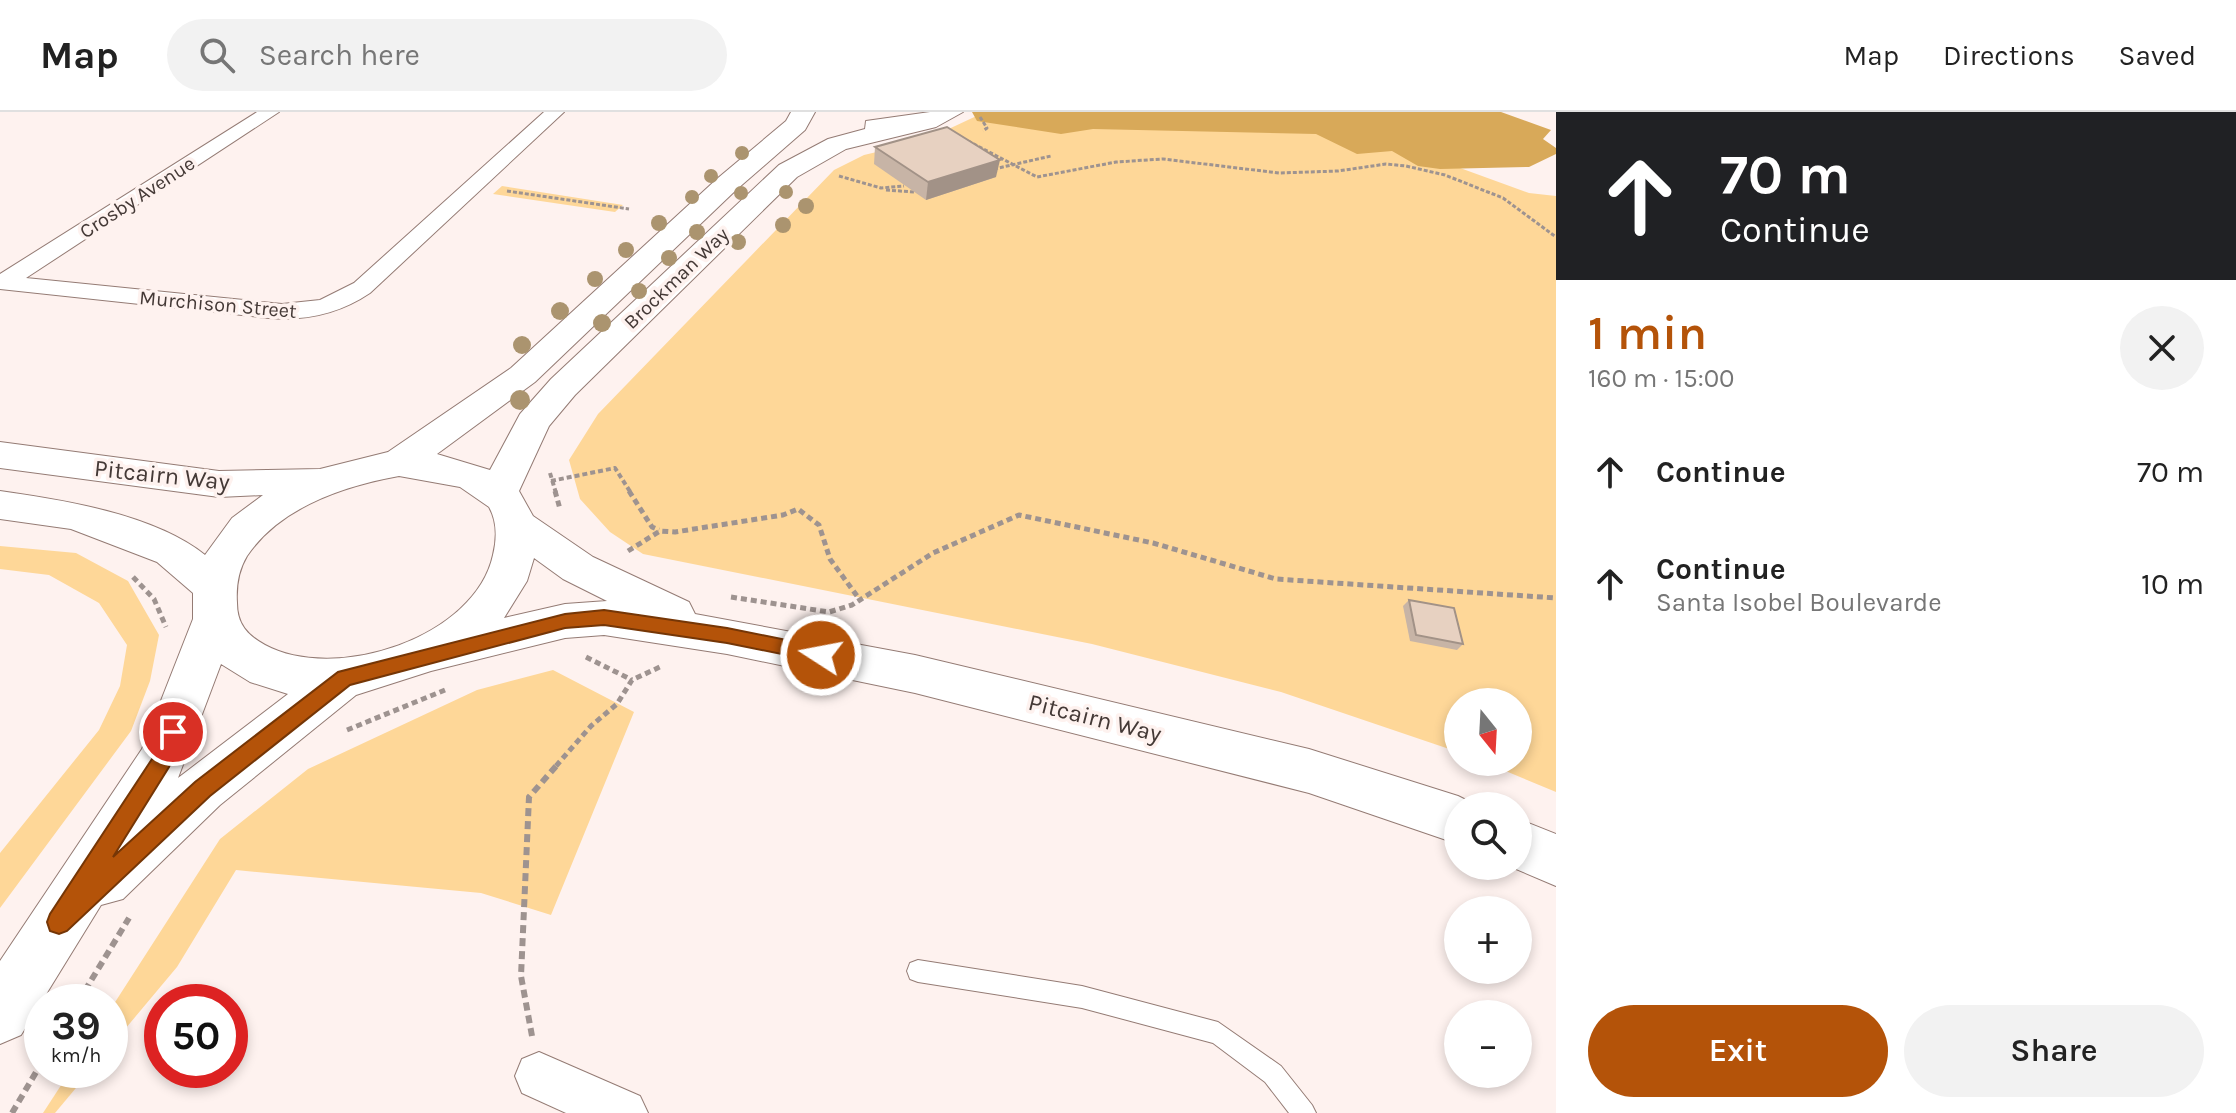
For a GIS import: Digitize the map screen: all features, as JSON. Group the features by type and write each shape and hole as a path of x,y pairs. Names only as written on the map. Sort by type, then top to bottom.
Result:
{"street":[{"name":"Crosby Avenue","path":"2,282 270,112"},
{"name":"Murchison Street","path":"2,282 269,311 317,310 341,302 362,288 555,112"},
{"name":"Brockman Way","path":"507,509 533,422 563,387 788,171 837,144 951,112"},
{"name":"Brockman Way","path":"399,463 523,375 727,184 796,125 820,114"},
{"path":"820,114 875,126 905,125"},
{"name":"Pitcairn Way","path":"0,455 219,484 325,479"},
{"path":"0,505 76,516 172,551 215,603 231,647 259,667 298,678 344,678 386,670 426,654 470,626 501,592 516,556 507,509 473,475 438,465 399,463 362,467 325,479 286,498 252,524 227,554 215,603 162,760 0,1014"},
{"name":"Pitcairn Way","path":"507,509 578,568 660,610 724,616 915,674 1309,771 1444,815"},
{"name":"Pitcairn Way","path":"426,654 565,621 724,616"},
{"path":"59,922 202,789 344,678"},
{"path":"1532,850 1556,860"},
{"path":"539,1076 623,1113"}],"lane":[{"path":"918,971 1082,997 1218,1033 1273,1074 1304,1113"}],"path":[{"path":"981,112 980,117 987,128 983,131"},
{"path":"962,139 1027,174 1043,177 1116,162 1163,159 1279,173 1338,171 1386,164 1406,166 1459,179 1503,198 1556,237"},
{"path":"986,170 1051,156"},
{"path":"830,173 899,194 914,192"},
{"path":"474,186 629,209"},
{"path":"881,188 904,186"},
{"path":"549,467 564,520"},
{"path":"551,481 615,468 652,527 660,531 675,532 752,520 798,509 819,525 830,559 860,600"},
{"path":"724,616 762,599 829,612 860,600 933,553 1019,515 1153,543 1276,579 1556,598"},
{"path":"626,553 660,531"},
{"path":"539,1076 521,976 529,797 591,726 617,704 632,680 584,656"},
{"path":"12,1113 27,1088"}],"shaded area":[{"path":"972,112 1501,112 1551,130 1543,139 1556,148 1556,154 1529,167 1440,169 1418,166 1392,151 1357,154 1316,134 1093,129 1061,134 977,121"},
{"path":"985,112 1331,121 1529,193 1556,196 1556,792 1518,776 1532,776 1532,688 1444,688 1444,747 1281,692 1092,644 643,554 610,532 580,499 569,460 598,414 834,170 864,155 923,141"},
{"path":"502,186 623,205 615,212 493,194"},
{"path":"0,546 76,553 128,581 159,635 150,681 131,731 0,908 0,853 99,730 120,686 127,645 99,603 49,575 0,569"},
{"path":"553,670 634,712 551,915 481,893 236,870 177,967 163,984 144,984 144,1006 128,1026 127,984 220,839 308,769 477,690"},
{"path":"59,1088 76,1088 55,1113 43,1113"}],"building":[{"path":"947,127 1000,160 928,182 875,147"},
{"path":"1409,600 1454,608 1463,644 1416,635"}],"route":[{"path":"173,732 162,760 59,922 202,789 344,678 386,670 426,654 565,621 604,618 727,636 821,655"}]}
